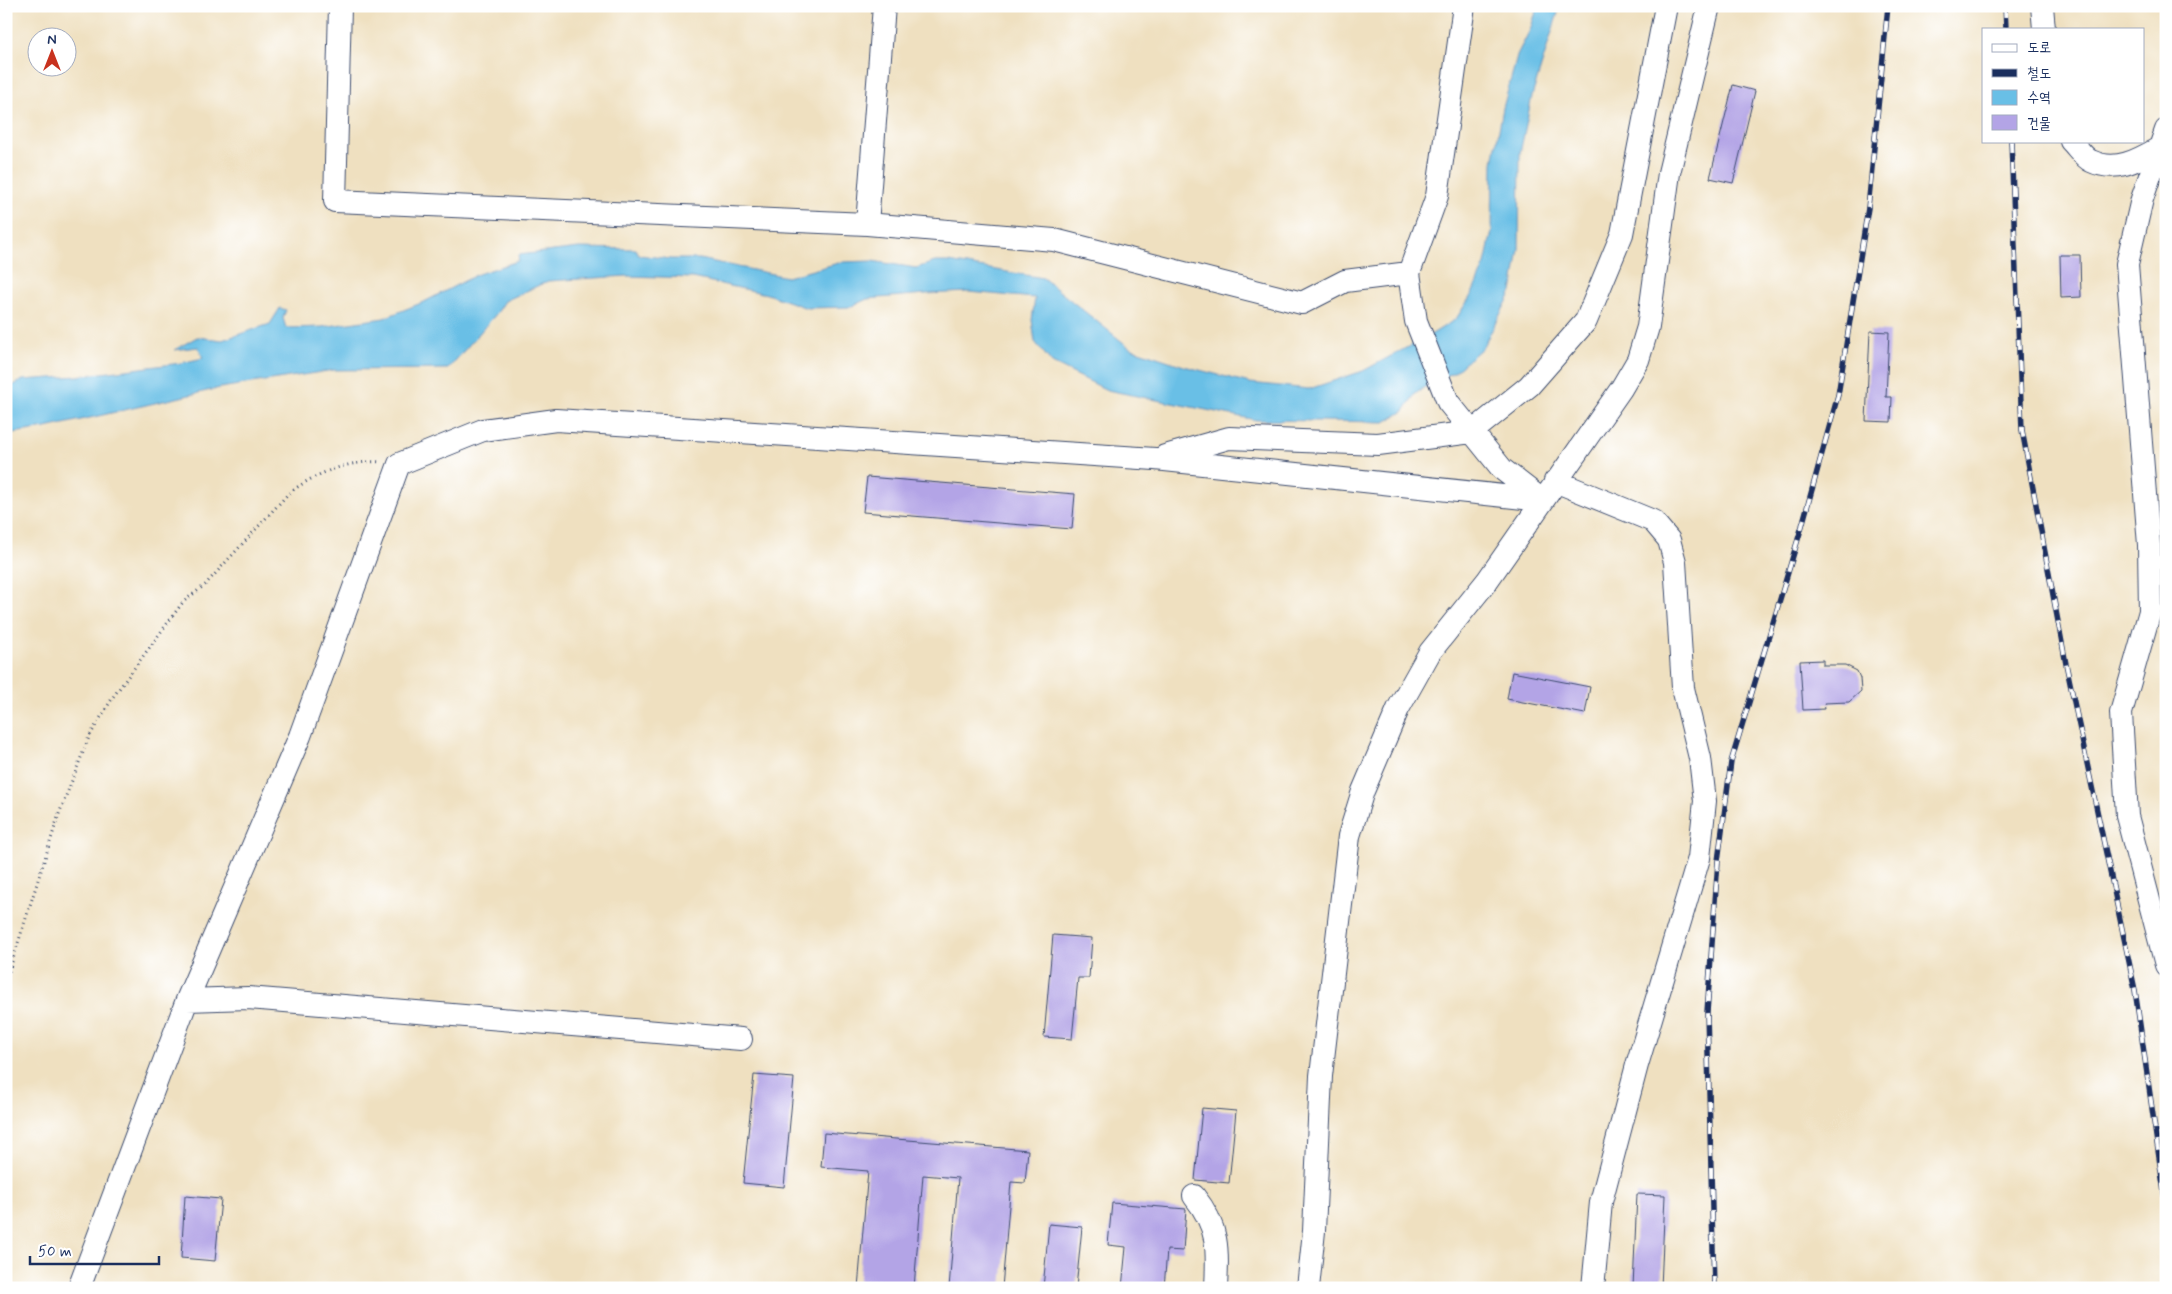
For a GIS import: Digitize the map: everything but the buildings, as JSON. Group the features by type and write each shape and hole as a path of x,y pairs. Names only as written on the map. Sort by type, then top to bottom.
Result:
{"street":[{"path":"340,6 335,201 867,224 1054,240 1302,303 1345,281 1409,273"},
{"path":"867,224 884,6"},
{"path":"1464,6 1437,196 1409,273 1416,321 1448,402 1502,469 1542,500"},
{"path":"1155,459 1230,438 1378,444 1472,432 1529,386 1586,321 1622,234 1666,6"},
{"path":"1308,1288 1314,1231 1321,1076 1350,836 1362,791 1398,708 1430,652 1486,581 1621,389 1638,360 1648,327 1668,174 1709,6"},
{"path":"2042,6 2044,28"},
{"path":"2072,142 2090,161 2109,166 2132,163 2162,139"},
{"path":"2162,139 2142,199 2127,264 2149,545 2150,611 2121,713 2126,816 2166,965"},
{"path":"79,1288 188,1000 300,736 399,464 483,430 556,420 1155,459 1542,500"},
{"path":"1555,481 1653,521 1668,540 1675,562 1683,688 1700,758 1705,801 1698,858 1637,1065 1601,1202 1593,1288"},
{"path":"188,1000 248,998 741,1039"},
{"path":"1194,1196 1206,1211 1215,1232 1218,1245 1216,1288"}],"path":[{"path":"6,981 59,814 90,737 113,696 183,602 205,585 288,494 302,483 333,468 374,462 399,464"}],"water":[{"path":"1538,6 1560,6 1532,96 1520,153 1519,249 1512,292 1483,347 1455,372 1431,383 1415,394 1404,411 1385,422 1256,420 1107,390 1052,363 1035,342 1032,320 1035,298 969,292 867,299 850,307 807,308 767,294 693,278 627,276 548,281 505,301 497,313 448,369 334,370 220,388 46,428 6,434 6,389 23,380 78,376 181,363 203,358 198,347 174,350 197,337 222,340 270,324 280,308 286,310 283,318 286,328 322,327 384,318 426,301 478,274 518,261 519,255 579,248 636,249 639,255 671,259 700,259 787,277 842,262 872,261 916,268 935,262 949,262 1043,278 1130,348 1184,366 1250,383 1309,389 1363,371 1432,334 1456,319 1472,294 1485,264 1492,231 1493,163 1503,108 1518,53 1530,30"}],"railway":[{"path":"1714,1288 1707,1012 1718,861 1731,762 1802,526 1838,395 1868,208 1888,6"},
{"path":"2005,6 2006,28"},
{"path":"2011,142 2022,430 2066,664 2135,990 2166,1206"}]}
